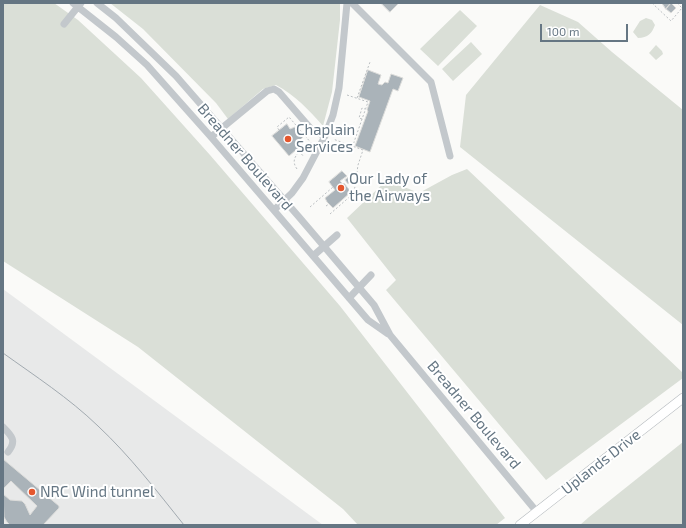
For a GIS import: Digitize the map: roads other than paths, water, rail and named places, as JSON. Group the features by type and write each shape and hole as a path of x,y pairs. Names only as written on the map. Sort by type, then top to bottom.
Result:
{"main road":[{"name":"Uplands Drive","path":"520,525 683,398"}],"street":[{"name":"Breadner Boulevard","path":"97,3 116,18 176,76 223,129 374,305 390,335 537,512"},
{"path":"274,210 292,193 303,178 333,115 339,88 347,3"},
{"path":"352,3 431,82 450,156"},
{"name":"Breadner Boulevard","path":"78,4 147,65 211,137 368,320 390,335"},
{"path":"64,24 78,4"},
{"path":"120,41 130,31"},
{"path":"211,137 223,129 267,91 274,90 279,92 312,130 324,136"},
{"path":"313,256 337,235"},
{"path":"349,298 371,275"},
{"path":"3,427 9,433 13,442 8,452"}],"tram line":[{"path":"3,353 64,397 110,437 132,461 184,525"}],"place":[{"name":"Chaplain Services","path":"288,139"},
{"name":"Our Lady of the Airways","path":"341,188"},
{"name":"NRC Wind tunnel","path":"32,492"}]}
